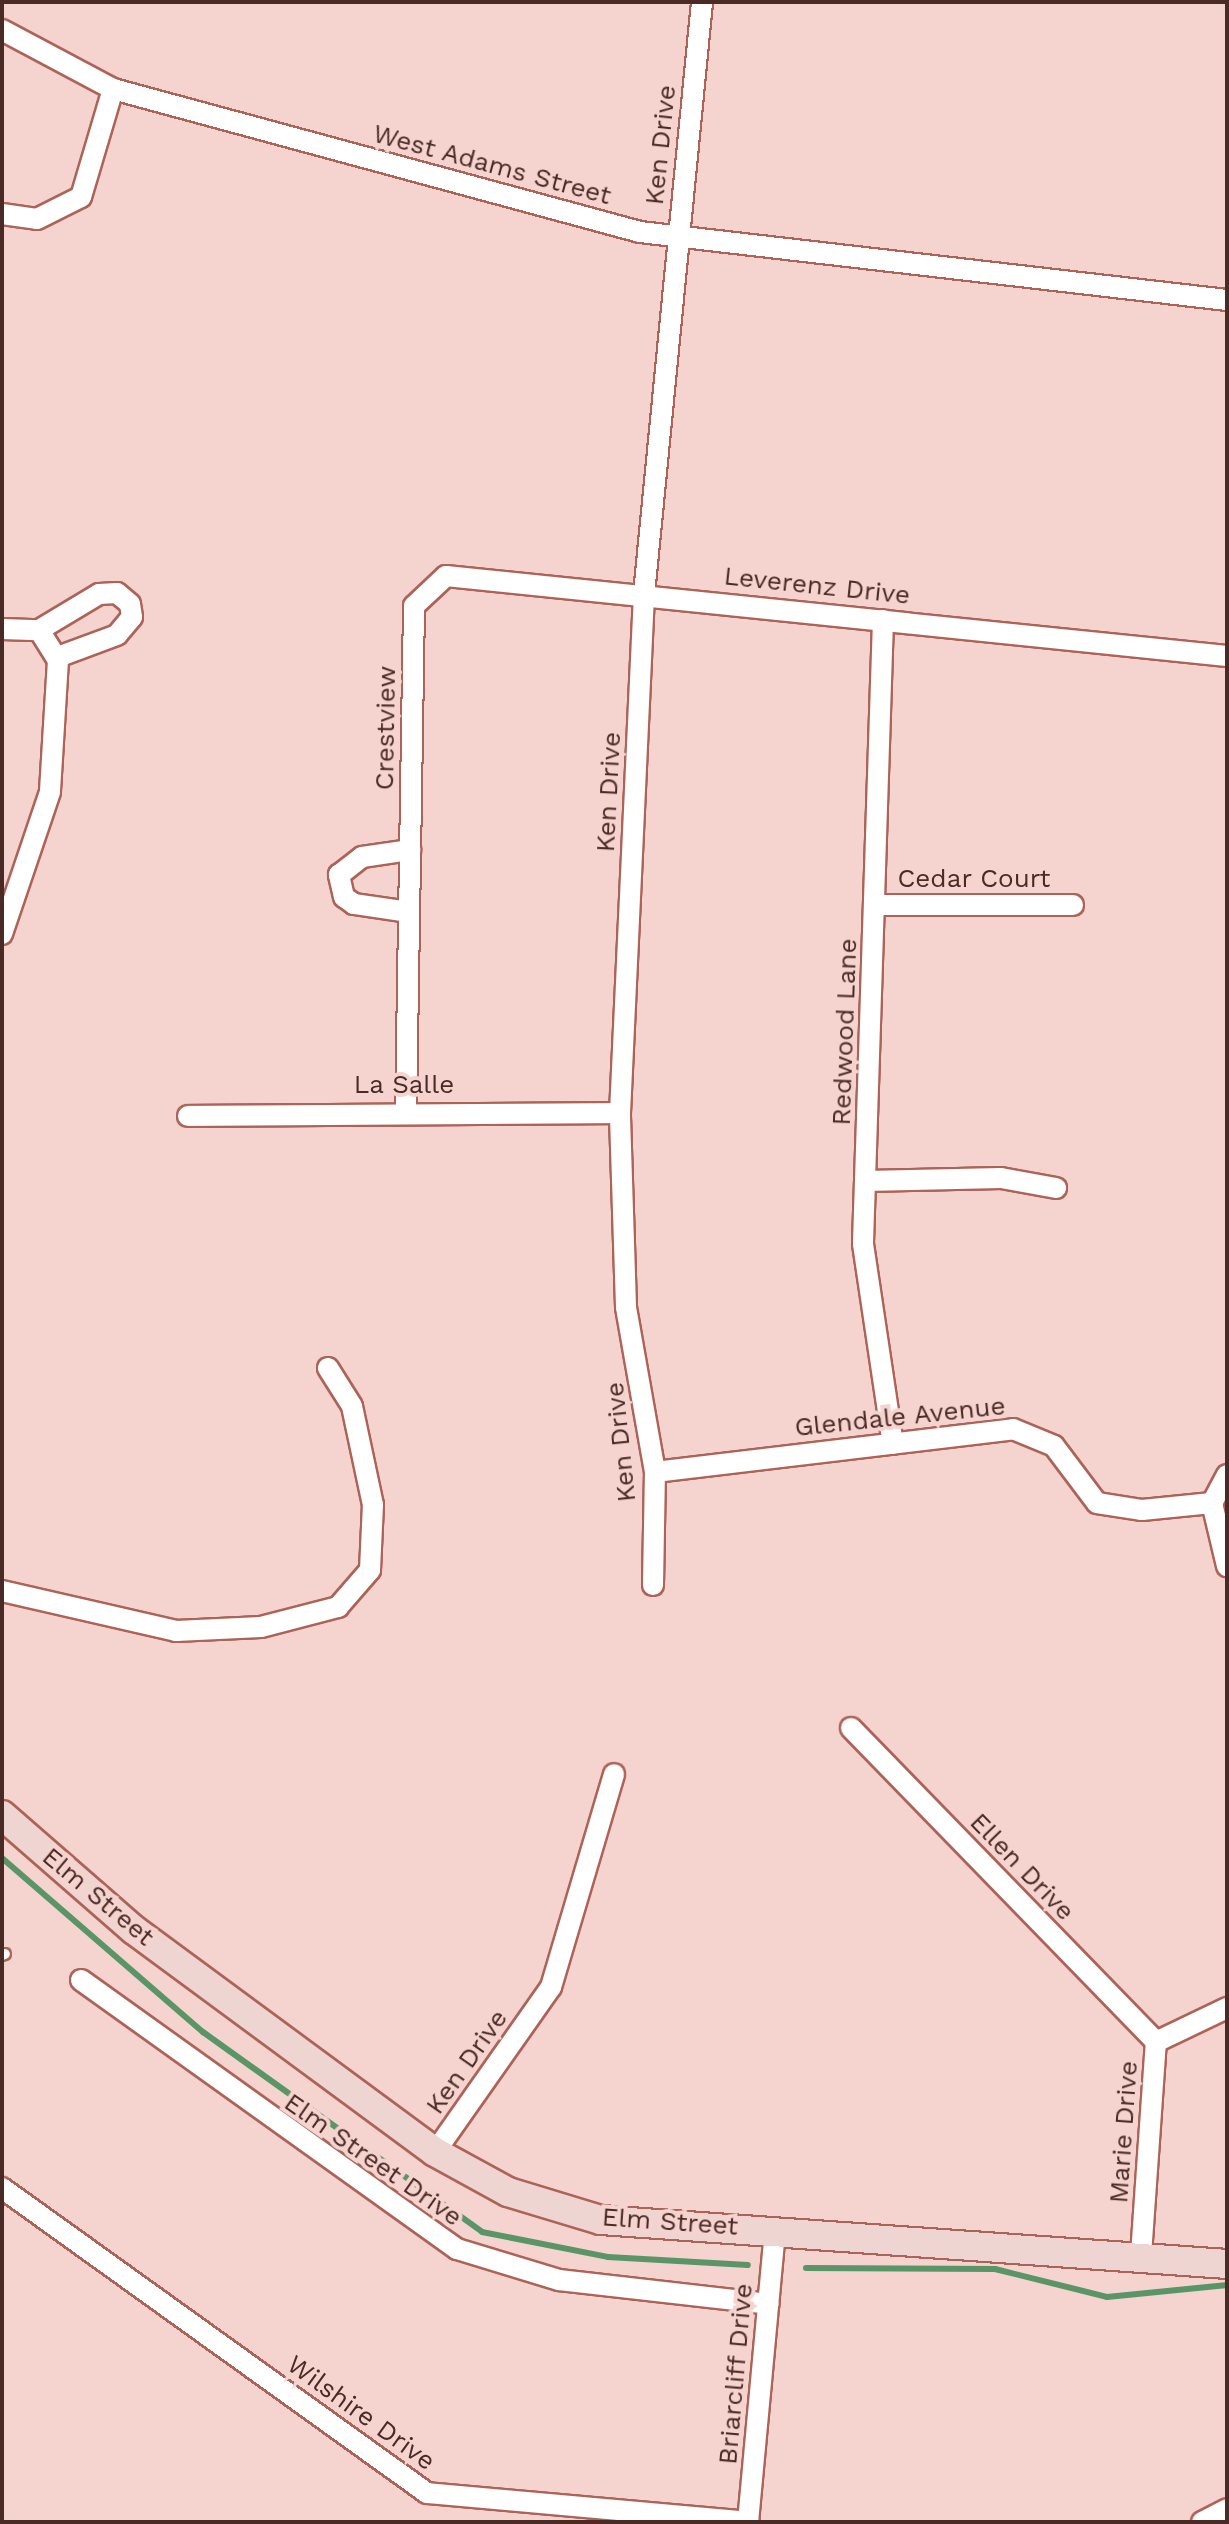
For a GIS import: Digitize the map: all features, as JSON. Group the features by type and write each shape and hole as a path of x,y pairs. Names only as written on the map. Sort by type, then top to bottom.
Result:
{"main road":[{"name":"Elm Street","path":"2,1815 134,1930 435,2152 508,2192 601,2220 1141,2255 1227,2264"}],"street":[{"name":"Ken Drive","path":"653,1585 655,1472 626,1307 620,1113 644,594 676,238 702,2"},
{"name":"West Adams Street","path":"2,30 113,89 676,238 1227,300"},
{"path":"2,214 37,219 81,197 113,89"},
{"name":"Leverenz Drive","path":"414,606 434,582 460,574 1227,656"},
{"path":"2,629 39,630 99,594 117,593 130,604 132,617 117,635 58,657"},
{"name":"Crestview","path":"406,1109 414,606"},
{"name":"Redwood Lane","path":"883,620 863,1244 893,1444"},
{"path":"2,934 50,792 58,657 39,630"},
{"path":"409,912 354,904 344,897 339,875 362,857 410,850"},
{"name":"Cedar Court","path":"875,905 1073,905"},
{"name":"La Salle","path":"188,1116 406,1109 620,1113"},
{"path":"866,1181 1001,1178 1056,1188"},
{"path":"2,1591 176,1631 261,1627 338,1607 370,1570 373,1505 352,1406 328,1368"},
{"name":"Glendale Avenue","path":"655,1472 1013,1429 1037,1432 1097,1503 1142,1510 1212,1503"},
{"path":"1227,1475 1212,1503 1227,1566"},
{"name":"Ellen Drive","path":"851,1728 1156,2042"},
{"name":"Ken Drive","path":"435,2152 551,1987 614,1774"},
{"name":"Elm Street Drive","path":"81,1980 457,2249 559,2280 769,2304"},
{"name":"Marie Drive","path":"1141,2255 1156,2042 1227,2008"},
{"name":"Wilshire Drive","path":"2,2188 427,2493 748,2522"},
{"name":"Briarcliff Drive","path":"748,2522 775,2230"},
{"path":"1202,2522 1227,2509"}],"waterway":[{"path":"2,1858 203,2032 482,2232 608,2257 748,2265"},
{"path":"806,2268 995,2269 1107,2297 1227,2285"}]}
